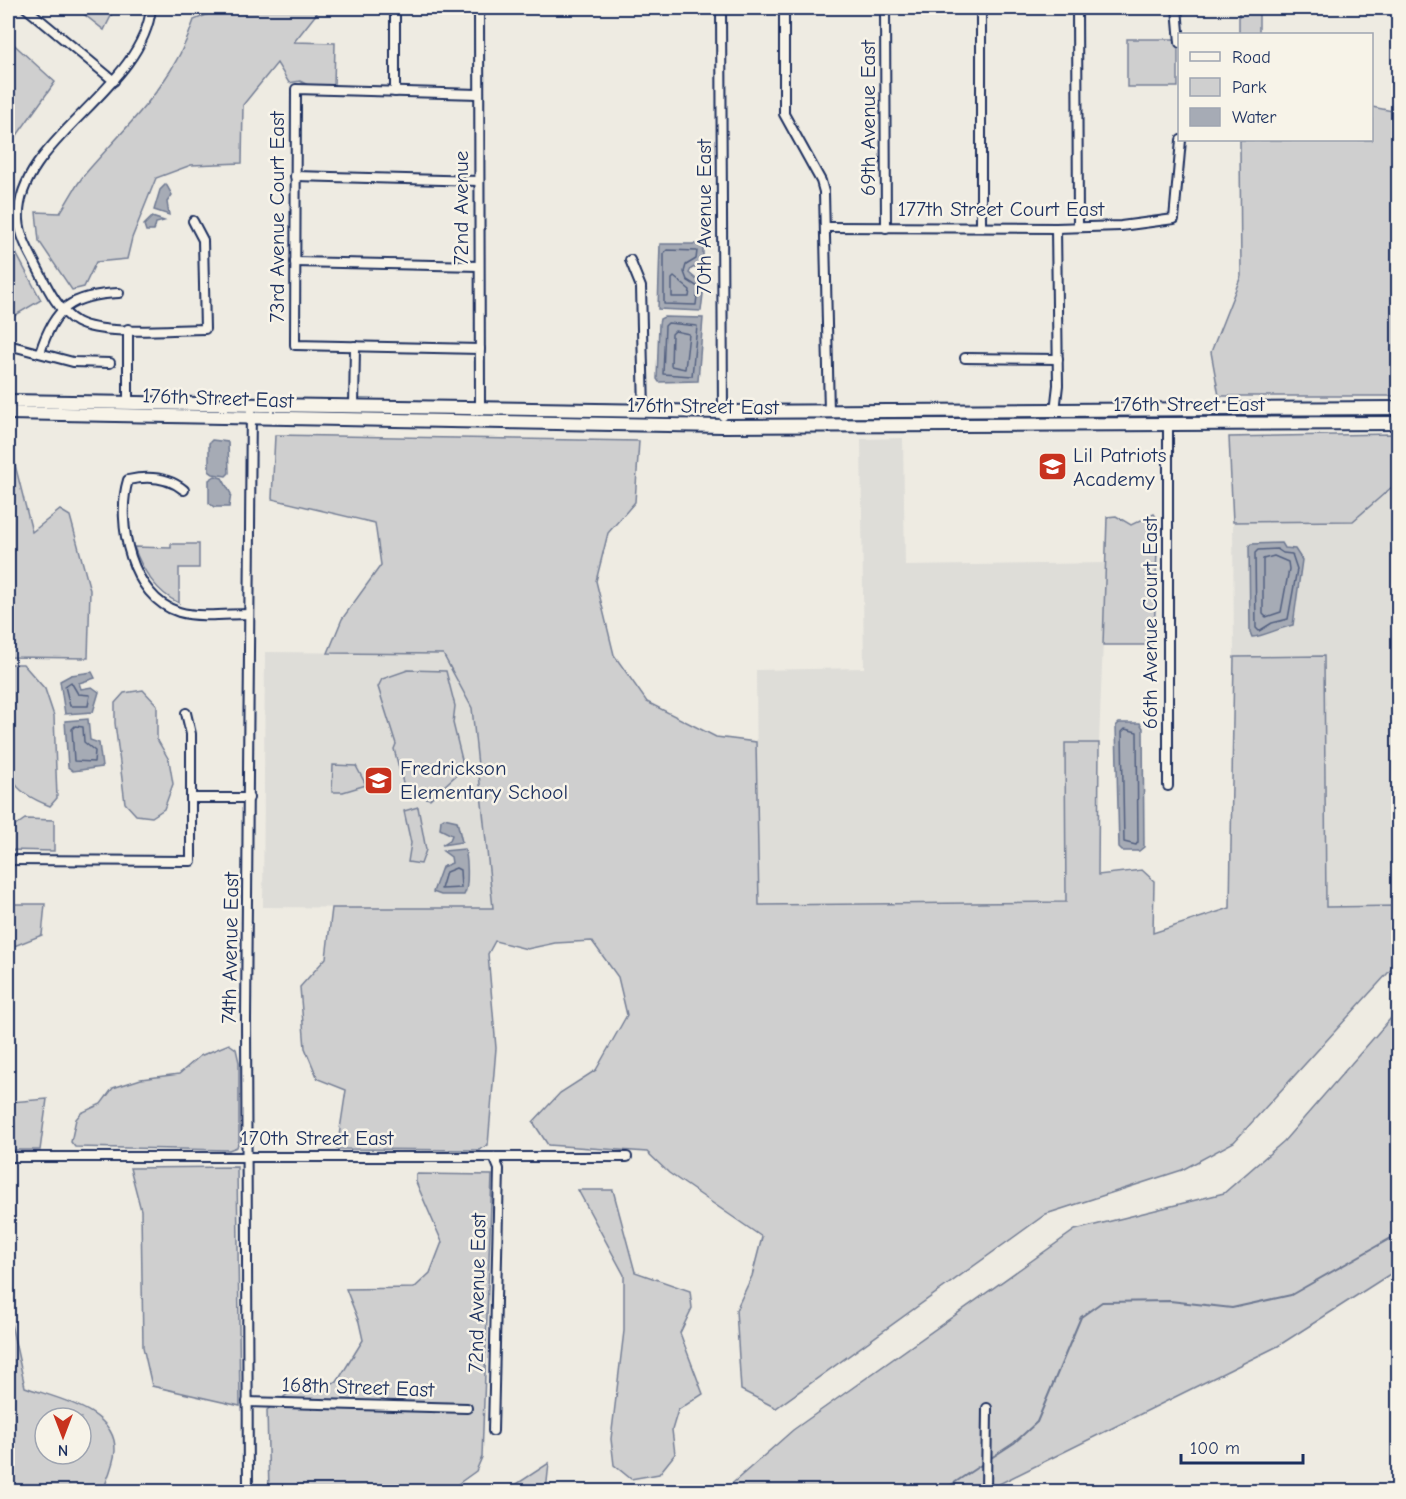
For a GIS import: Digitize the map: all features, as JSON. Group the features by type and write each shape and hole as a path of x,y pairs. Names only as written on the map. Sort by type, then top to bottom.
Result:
{"main road":[{"name":"176th Street East","path":"8,401 723,412 1398,408"},
{"path":"93,413 122,409 128,403"},
{"path":"1224,424 1271,415 1275,410"},
{"name":"176th Street East","path":"8,413 723,426 1398,423"}],"street":[{"path":"26,8 114,81"},
{"path":"151,8 147,30 114,81 58,139 33,174 21,202 19,221 24,241 48,288 62,308 76,321 89,326 128,329 205,329 203,240 193,221"},
{"path":"395,8 395,92 479,94"},
{"name":"72nd Avenue","path":"479,8 480,409"},
{"name":"70th Avenue East","path":"721,8 723,426"},
{"path":"784,8 784,114 821,181 826,227 830,412"},
{"name":"69th Avenue East","path":"885,8 886,228"},
{"path":"981,8 981,227"},
{"path":"1077,8 1078,227"},
{"path":"1178,8 1179,33"},
{"name":"73rd Avenue Court East","path":"355,346 295,345 296,89 395,92"},
{"name":"177th Street Court East","path":"826,227 1056,228 1174,219 1181,141"},
{"path":"295,176 479,181"},
{"path":"1055,411 1058,359 1056,228"},
{"path":"630,260 641,287 644,411"},
{"path":"295,262 479,266"},
{"path":"39,353 52,323 62,308 93,294 119,293"},
{"path":"128,329 128,403"},
{"path":"12,346 73,362 110,363"},
{"path":"354,407 355,346 480,349"},
{"path":"965,358 1058,359"},
{"name":"74th Avenue East","path":"248,1491 250,405"},
{"name":"66th Avenue Court East","path":"1168,424 1168,786"},
{"path":"184,490 174,482 164,479 128,480 125,526 128,554 138,573 157,599 180,613 249,614"},
{"path":"8,860 191,861 191,734 186,713"},
{"path":"191,798 249,798"},
{"name":"170th Street East","path":"8,1157 627,1157"},
{"name":"72nd Avenue East","path":"493,1431 499,1169 494,1157"},
{"name":"168th Street East","path":"247,1402 467,1408"},
{"path":"986,1491 987,1408"}],"shaded area":[{"path":"1392,434 1398,434 1398,906 1326,907 1324,656 1234,657 1233,522 1353,521 1393,486"},
{"path":"903,438 905,566 1106,563 1099,743 1065,744 1066,902 758,905 756,670 864,668 861,439"},
{"name":"Fredrickson Elementary School","path":"265,652 495,654 493,909 263,907"}],"green space":[{"path":"76,8 115,8 104,30"},
{"path":"223,8 321,8 294,42 335,43 334,86 308,85 300,81 289,83 277,63 243,105 242,163 191,165 156,178 132,238 127,259 96,262 84,287 72,290 39,241 36,212 60,213 85,174 133,121 162,84 185,43 194,20"},
{"path":"1239,8 1259,8 1259,33 1239,33"},
{"path":"8,39 55,82 8,148"},
{"path":"1127,39 1178,39 1178,87 1127,87"},
{"path":"1373,107 1398,112 1398,396 1219,396 1211,352 1241,276 1240,141 1373,141"},
{"path":"8,238 41,300 9,319 8,317"},
{"path":"1392,434 1393,486 1353,521 1233,522 1229,437"},
{"path":"275,435 639,441 635,502 608,533 596,581 614,655 647,702 716,737 756,742 759,905 1066,902 1065,743 1099,743 1098,875 1142,870 1154,881 1153,933 1230,908 1234,657 1324,656 1326,907 1398,906 1398,962 1234,1142 1182,1170 1046,1214 776,1408 741,1390 736,1310 752,1276 762,1237 669,1173 647,1152 548,1145 533,1122 560,1093 596,1070 627,1015 618,977 592,941 555,943 527,949 495,941 488,954 496,1048 488,1145 479,1150 337,1149 346,1090 318,1079 305,1048 300,987 326,958 332,908 493,908 472,708 443,654 328,653 342,619 381,565 375,523 272,499"},
{"path":"8,437 32,532 60,510 70,516 90,590 88,658 8,657"},
{"path":"1154,514 1158,520 1152,645 1103,645 1107,517 1116,516 1131,525"},
{"path":"171,544 199,544 199,568 179,568 179,603 171,599 151,580 134,547 171,548"},
{"path":"8,664 23,664 45,689 54,716 57,798 50,806 19,789 9,770 6,741"},
{"path":"408,670 446,671 455,706 453,723 464,768 430,799 406,794 394,749 396,744 378,687 382,679"},
{"path":"143,690 157,705 157,739 169,760 173,784 164,809 152,817 136,815 125,803 115,723 115,703 124,693"},
{"path":"333,765 356,766 366,785 343,792 332,792"},
{"path":"418,807 426,850 421,864 408,862 411,843 404,811"},
{"path":"25,819 54,820 54,851 8,850 8,831"},
{"path":"8,904 45,904 42,935 14,946 8,970"},
{"path":"1398,1010 1398,1269 1278,1346 985,1491 726,1492 726,1489 793,1430 1075,1230 1224,1193 1284,1141"},
{"path":"229,1044 236,1049 239,1062 239,1140 237,1147 229,1150 75,1147 71,1142 76,1119 81,1113 101,1104 113,1088 141,1079 179,1074 200,1056"},
{"path":"8,1097 11,1102 47,1099 40,1150 8,1150"},
{"path":"237,1167 240,1406 152,1386 143,1347 141,1210 130,1168"},
{"path":"416,1174 492,1175 482,1457 476,1471 448,1491 269,1491 267,1410 294,1389 337,1382 363,1340 359,1322 346,1289 414,1288 430,1273 442,1242 416,1182"},
{"path":"578,1190 613,1190 635,1272 690,1291 692,1308 680,1333 703,1394 678,1410 672,1430 675,1454 659,1474 631,1479 614,1465 611,1439 624,1331 624,1275"},
{"path":"8,1310 25,1387 80,1406 33,1406 33,1466 93,1466 93,1414 106,1425 113,1437 115,1451 103,1491 8,1491"},
{"path":"549,1463 546,1491 506,1491"}],"water":[{"path":"166,184 172,195 167,202 169,215 154,210 160,190"},
{"path":"152,217 164,221 156,223 154,231 146,231 144,225"},
{"path":"660,244 699,244 703,247 703,262 691,269 689,273 704,286 701,311 658,309"},
{"path":"664,317 703,318 698,381 659,382 657,379 659,324 660,319"},
{"path":"212,440 228,442 229,473 226,476 209,471 209,443"},
{"path":"215,476 222,478 231,494 229,507 214,507 209,503 209,480"},
{"path":"1282,543 1285,548 1295,549 1302,560 1293,625 1252,637 1250,632 1249,546 1251,544"},
{"path":"92,672 95,678 79,683 81,689 92,687 99,692 93,712 65,714 60,681 71,675"},
{"path":"88,719 90,740 99,743 102,767 73,771 68,767 65,721"},
{"path":"1119,723 1140,723 1143,728 1144,847 1139,851 1122,851 1119,848 1116,726"},
{"path":"444,818 457,821 462,842 442,845 450,840 452,835 440,829 441,820"},
{"path":"464,849 467,886 464,895 441,895 433,892 442,867 452,863 451,857 443,851"}],"waterway":[{"path":"988,1460 1014,1443 1037,1422 1081,1317 1102,1302 1170,1301 1232,1308 1291,1295 1398,1234"},
{"path":"936,1492 984,1463"}],"place":[{"name":"Lil Patriots Academy","path":"1052,467"},
{"name":"Fredrickson Elementary School","path":"379,780"}]}
